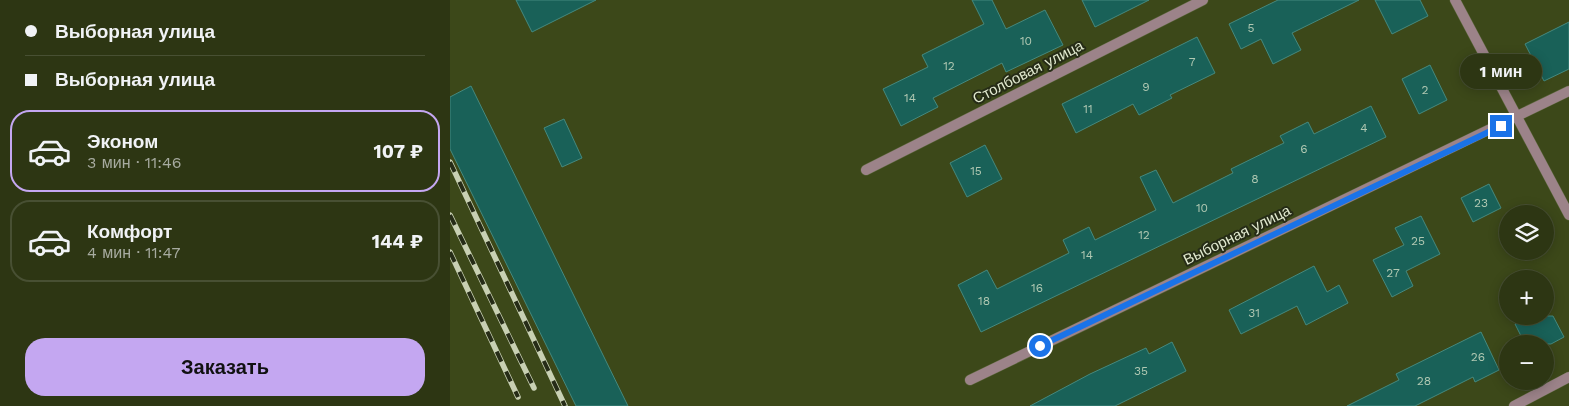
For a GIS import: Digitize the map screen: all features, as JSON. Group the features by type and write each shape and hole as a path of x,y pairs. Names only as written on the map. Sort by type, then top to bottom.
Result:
{"street":[{"name":"Столбовая улица","path":"866,170 1203,0"},
{"path":"1455,0 1569,215"},
{"name":"Выборная улица","path":"970,380 1569,91"},
{"path":"1514,406 1569,377"}],"building":[{"path":"516,0 596,0 532,32"},
{"path":"972,0 992,0 1006,29 1045,10 1063,45 1006,72 1002,63 933,98 938,107 901,126 883,89 928,67 922,55 984,24"},
{"path":"1082,0 1149,0 1095,27"},
{"path":"1278,0 1359,0 1292,33 1301,50 1273,64 1261,39 1241,49 1229,24"},
{"path":"1375,0 1420,0 1428,16 1392,34"},
{"path":"1569,22 1569,69 1544,81 1525,44"},
{"path":"1197,37 1215,73 1170,95 1172,98 1139,115 1133,104 1076,133 1062,104"},
{"path":"1430,65 1447,100 1419,114 1402,79"},
{"path":"471,86 628,406 576,406 450,149 450,97"},
{"path":"1371,106 1386,137 981,332 958,285 987,270 997,289 1069,253 1063,240 1089,227 1095,240 1156,210 1140,177 1156,170 1173,203 1233,173 1231,169 1284,143 1280,136 1308,122 1314,134"},
{"path":"564,119 582,158 562,167 544,128"},
{"path":"985,145 1002,179 967,197 950,163"},
{"path":"1489,184 1500,205 1499,209 1473,222 1461,198"},
{"path":"1421,216 1440,254 1406,271 1413,286 1392,297 1373,260 1404,245 1395,228"},
{"path":"1314,266 1327,292 1339,285 1348,303 1306,325 1297,306 1241,334 1229,310"},
{"path":"1554,318 1564,337 1554,342 1554,335 1520,335 1516,325 1554,325"},
{"path":"1481,332 1499,370 1475,382 1473,377 1415,406 1347,406 1399,380 1396,374"},
{"path":"1172,342 1186,371 1115,406 1030,406 1090,374 1146,348 1149,354"}],"railway":[{"path":"450,162 565,406"},
{"path":"450,215 534,388"},
{"path":"450,252 518,397"}],"route":[{"path":"1040,346 1501,126"}]}
